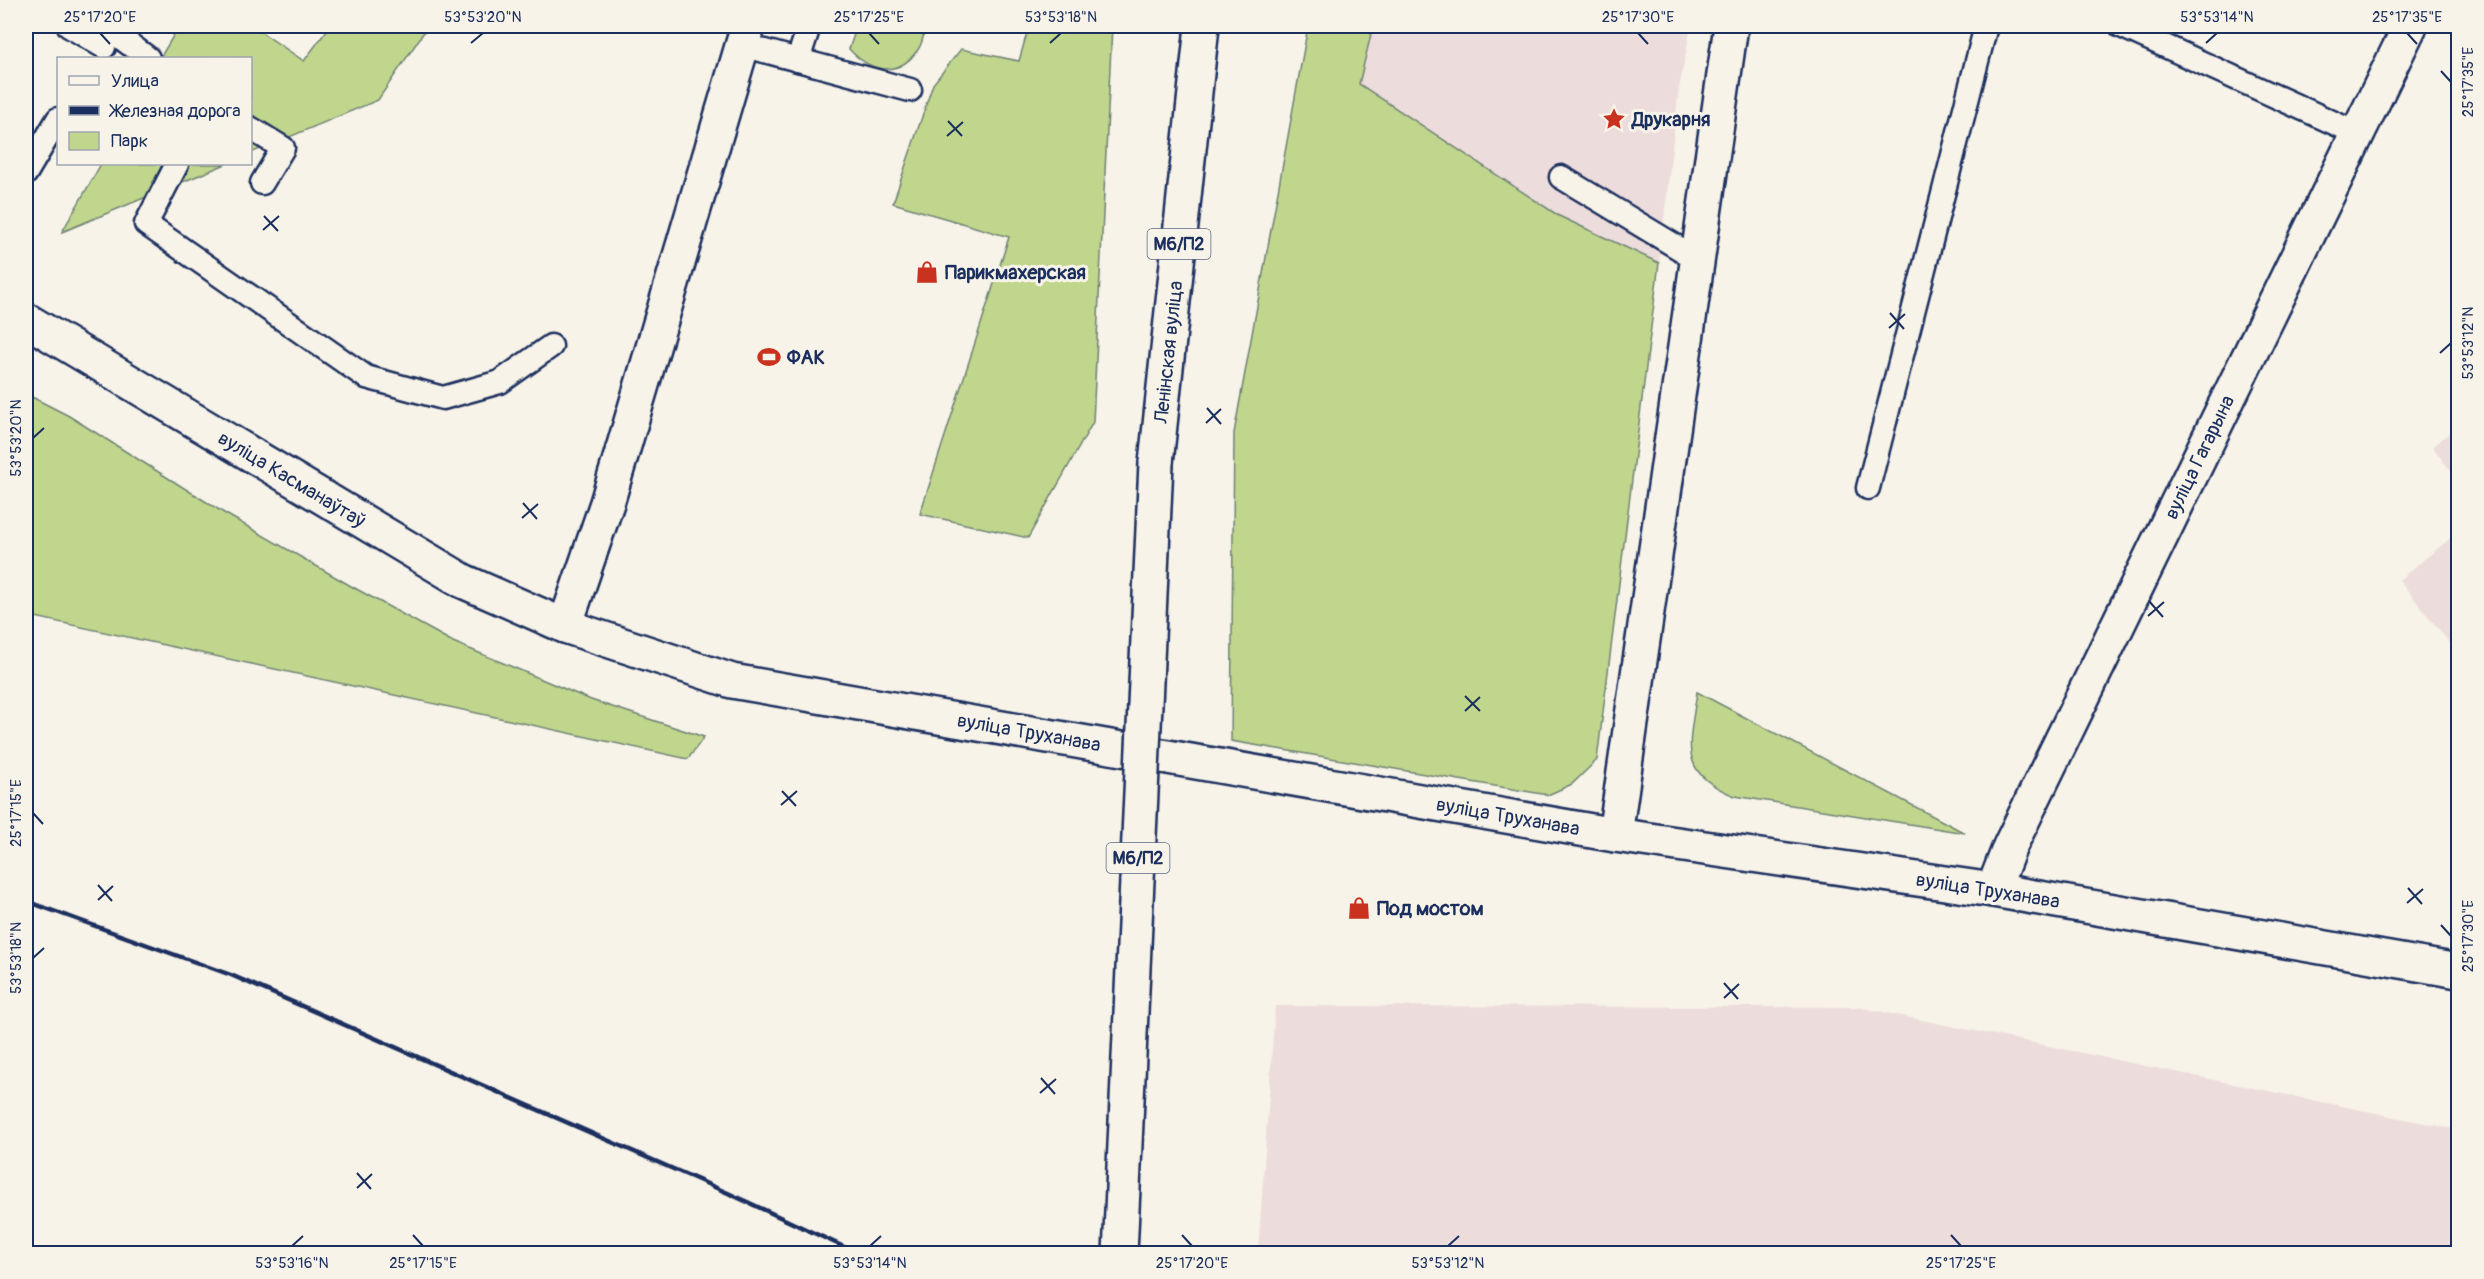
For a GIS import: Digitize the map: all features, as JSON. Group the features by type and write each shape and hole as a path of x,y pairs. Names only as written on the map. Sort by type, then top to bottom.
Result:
{"main road":[{"name":"Ленінская вуліца","path":"1120,1254 1156,463 1202,26"},
{"path":"1615,835 1731,26"},
{"name":"вуліца Гагарына","path":"1993,890 2010,846 2410,26"},
{"path":"565,626 607,502 745,35"},
{"name":"вуліца Касманаўтаў","path":"26,320 463,581 565,626"},
{"name":"вуліца Труханава","path":"565,626 732,681 1615,835 1993,890 2458,971"}],"lane":[{"path":"69,26 146,57"},
{"path":"798,60 809,26"},
{"path":"1868,488 1986,26"},
{"path":"2121,26 2356,133"},
{"path":"745,35 798,60 910,90"},
{"path":"26,172 57,121"},
{"path":"252,129 283,148 262,183"},
{"path":"176,165 146,224 366,377 443,398 500,382 551,346"},
{"path":"1561,177 1696,259"}],"shaded area":[{"path":"1373,26 1691,26 1679,88 1659,263 1559,216 1359,84"},
{"path":"2458,425 2458,481 2433,447"},
{"path":"2458,532 2458,653 2399,580"},
{"path":"1275,1006 1858,1007 2458,1130 2458,1253 1258,1253"}],"green space":[{"path":"179,26 252,26 304,61 330,26 428,26 378,100 252,153 252,57 161,57"},
{"path":"857,26 926,26 920,46 911,58 894,68 884,69 866,63 849,49"},
{"path":"1029,26 1112,26 1093,422 1028,538 920,514 1009,237 893,203 933,84 961,49 1019,61"},
{"path":"1308,26 1373,26 1359,84 1559,216 1659,263 1597,760 1572,784 1548,795 1231,741 1234,433"},
{"path":"100,165 224,165 62,232"},
{"path":"26,394 69,416 224,513 453,642 591,700 704,737 688,759 26,615"},
{"path":"1697,692 1965,833 1735,796 1716,787 1695,767 1691,755 1690,742"}],"railway":[{"path":"26,901 231,975 728,1193 859,1254"}],"place":[{"name":"Друкарня","path":"1614,119"},
{"name":"Парикмахерская","path":"927,272"},
{"name":"ФАК","path":"769,357"},
{"name":"Под мостом","path":"1359,908"}]}
